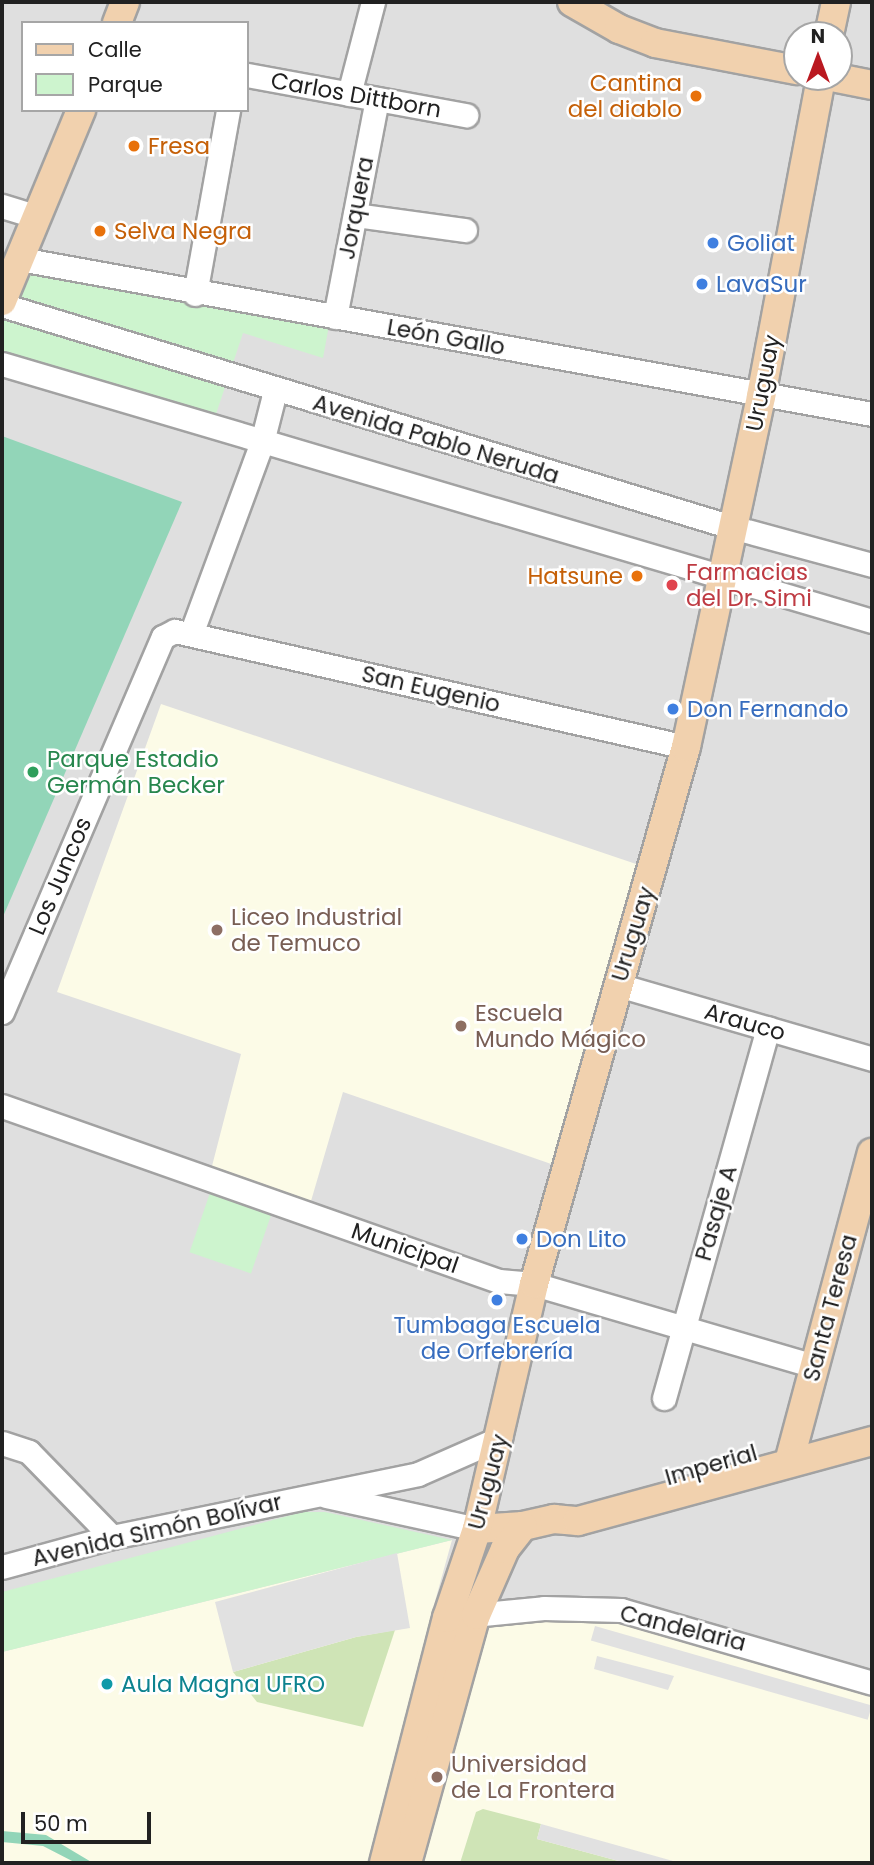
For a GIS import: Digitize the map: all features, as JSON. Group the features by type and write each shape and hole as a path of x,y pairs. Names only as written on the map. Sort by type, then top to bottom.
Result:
{"main road":[{"path":"118,21 125,2"},
{"path":"572,2 619,29 655,43 783,67"},
{"path":"832,21 836,2"},
{"path":"853,81 872,85"},
{"name":"Uruguay","path":"384,1863 447,1618 481,1529 534,1284 686,747 725,576 732,527 761,396 818,91"},
{"path":"2,303 80,112"},
{"name":"Santa Teresa","path":"792,1452 872,1153"},
{"name":"Imperial","path":"481,1529 523,1526 554,1519 578,1521 872,1424"},
{"name":"Imperial","path":"792,1452 872,1441"},
{"name":"Uruguay","path":"407,1863 476,1615 505,1549 523,1526"},
{"path":"481,1529 488,1588"}],"street":[{"path":"349,94 373,2"},
{"name":"Carlos Dittborn","path":"248,75 466,115"},
{"name":"Jorquera","path":"335,317 377,99"},
{"path":"195,293 228,112"},
{"path":"2,206 37,217"},
{"path":"355,215 465,230"},
{"name":"León Gallo","path":"20,259 761,396 872,414"},
{"name":"Avenida Pablo Neruda","path":"2,303 275,391 732,527 872,565"},
{"path":"2,364 872,621"},
{"name":"Los Juncos","path":"2,1012 163,637 183,632 262,442 275,391"},
{"name":"San Eugenio","path":"183,632 686,747"},
{"name":"Arauco","path":"618,985 872,1059"},
{"name":"Pasaje A","path":"664,1398 768,1028"},
{"name":"Municipal","path":"2,1106 499,1281 534,1284 815,1366"},
{"name":"Avenida Simón Bolívar","path":"2,1567 112,1536 313,1493 418,1475 500,1438"},
{"path":"2,1443 29,1452 112,1536"},
{"name":"Avenida Simón Bolívar","path":"313,1493 481,1529"},
{"name":"Candelaria","path":"447,1618 544,1608 621,1610 872,1683"}],"shaded area":[{"path":"2,2 872,2 872,1863 2,1863"},
{"name":"Liceo Industrial de Temuco","path":"161,704 642,866 557,1166 343,1092 311,1201 212,1166 241,1054 57,992"},
{"name":"Universidad de La Frontera","path":"452,1540 429,1623 616,1616 872,1691 872,1863 2,1863 2,1652"},
{"path":"397,1553 410,1628 356,1637 233,1672 215,1602"},
{"path":"595,1626 872,1705 868,1720 591,1640"},
{"path":"597,1656 674,1676 668,1690 594,1669"},
{"path":"541,1824 673,1863 626,1863 537,1839"}],"green space":[{"path":"25,265 330,320 323,358 243,333 213,423 2,360 2,313"},
{"name":"Parque Estadio Germán Becker","path":"2,436 182,502 2,919"},
{"path":"212,1187 273,1208 251,1273 190,1252"},
{"path":"303,1512 325,1512 452,1540 2,1652 2,1592"},
{"path":"395,1630 363,1727 257,1702 233,1672 356,1637"},
{"path":"483,1809 541,1824 537,1839 626,1863 460,1863 476,1812"},
{"path":"2,1831 46,1835 93,1863 76,1863 43,1846 2,1842"}],"place":[{"name":"Cantina del diablo","path":"696,96"},
{"name":"Fresa","path":"134,146"},
{"name":"Selva Negra","path":"100,231"},
{"name":"Goliat","path":"713,243"},
{"name":"LavaSur","path":"702,284"},
{"name":"Hatsune","path":"637,576"},
{"name":"Farmacias del Dr. Simi","path":"672,585"},
{"name":"Don Fernando","path":"673,709"},
{"name":"Parque Estadio Germán Becker","path":"33,772"},
{"name":"Liceo Industrial de Temuco","path":"217,930"},
{"name":"Escuela Mundo Mágico","path":"461,1026"},
{"name":"Don Lito","path":"522,1239"},
{"name":"Tumbaga Escuela de Orfebrería","path":"497,1300"},
{"name":"Aula Magna UFRO","path":"107,1684"},
{"name":"Universidad de La Frontera","path":"437,1777"}]}
